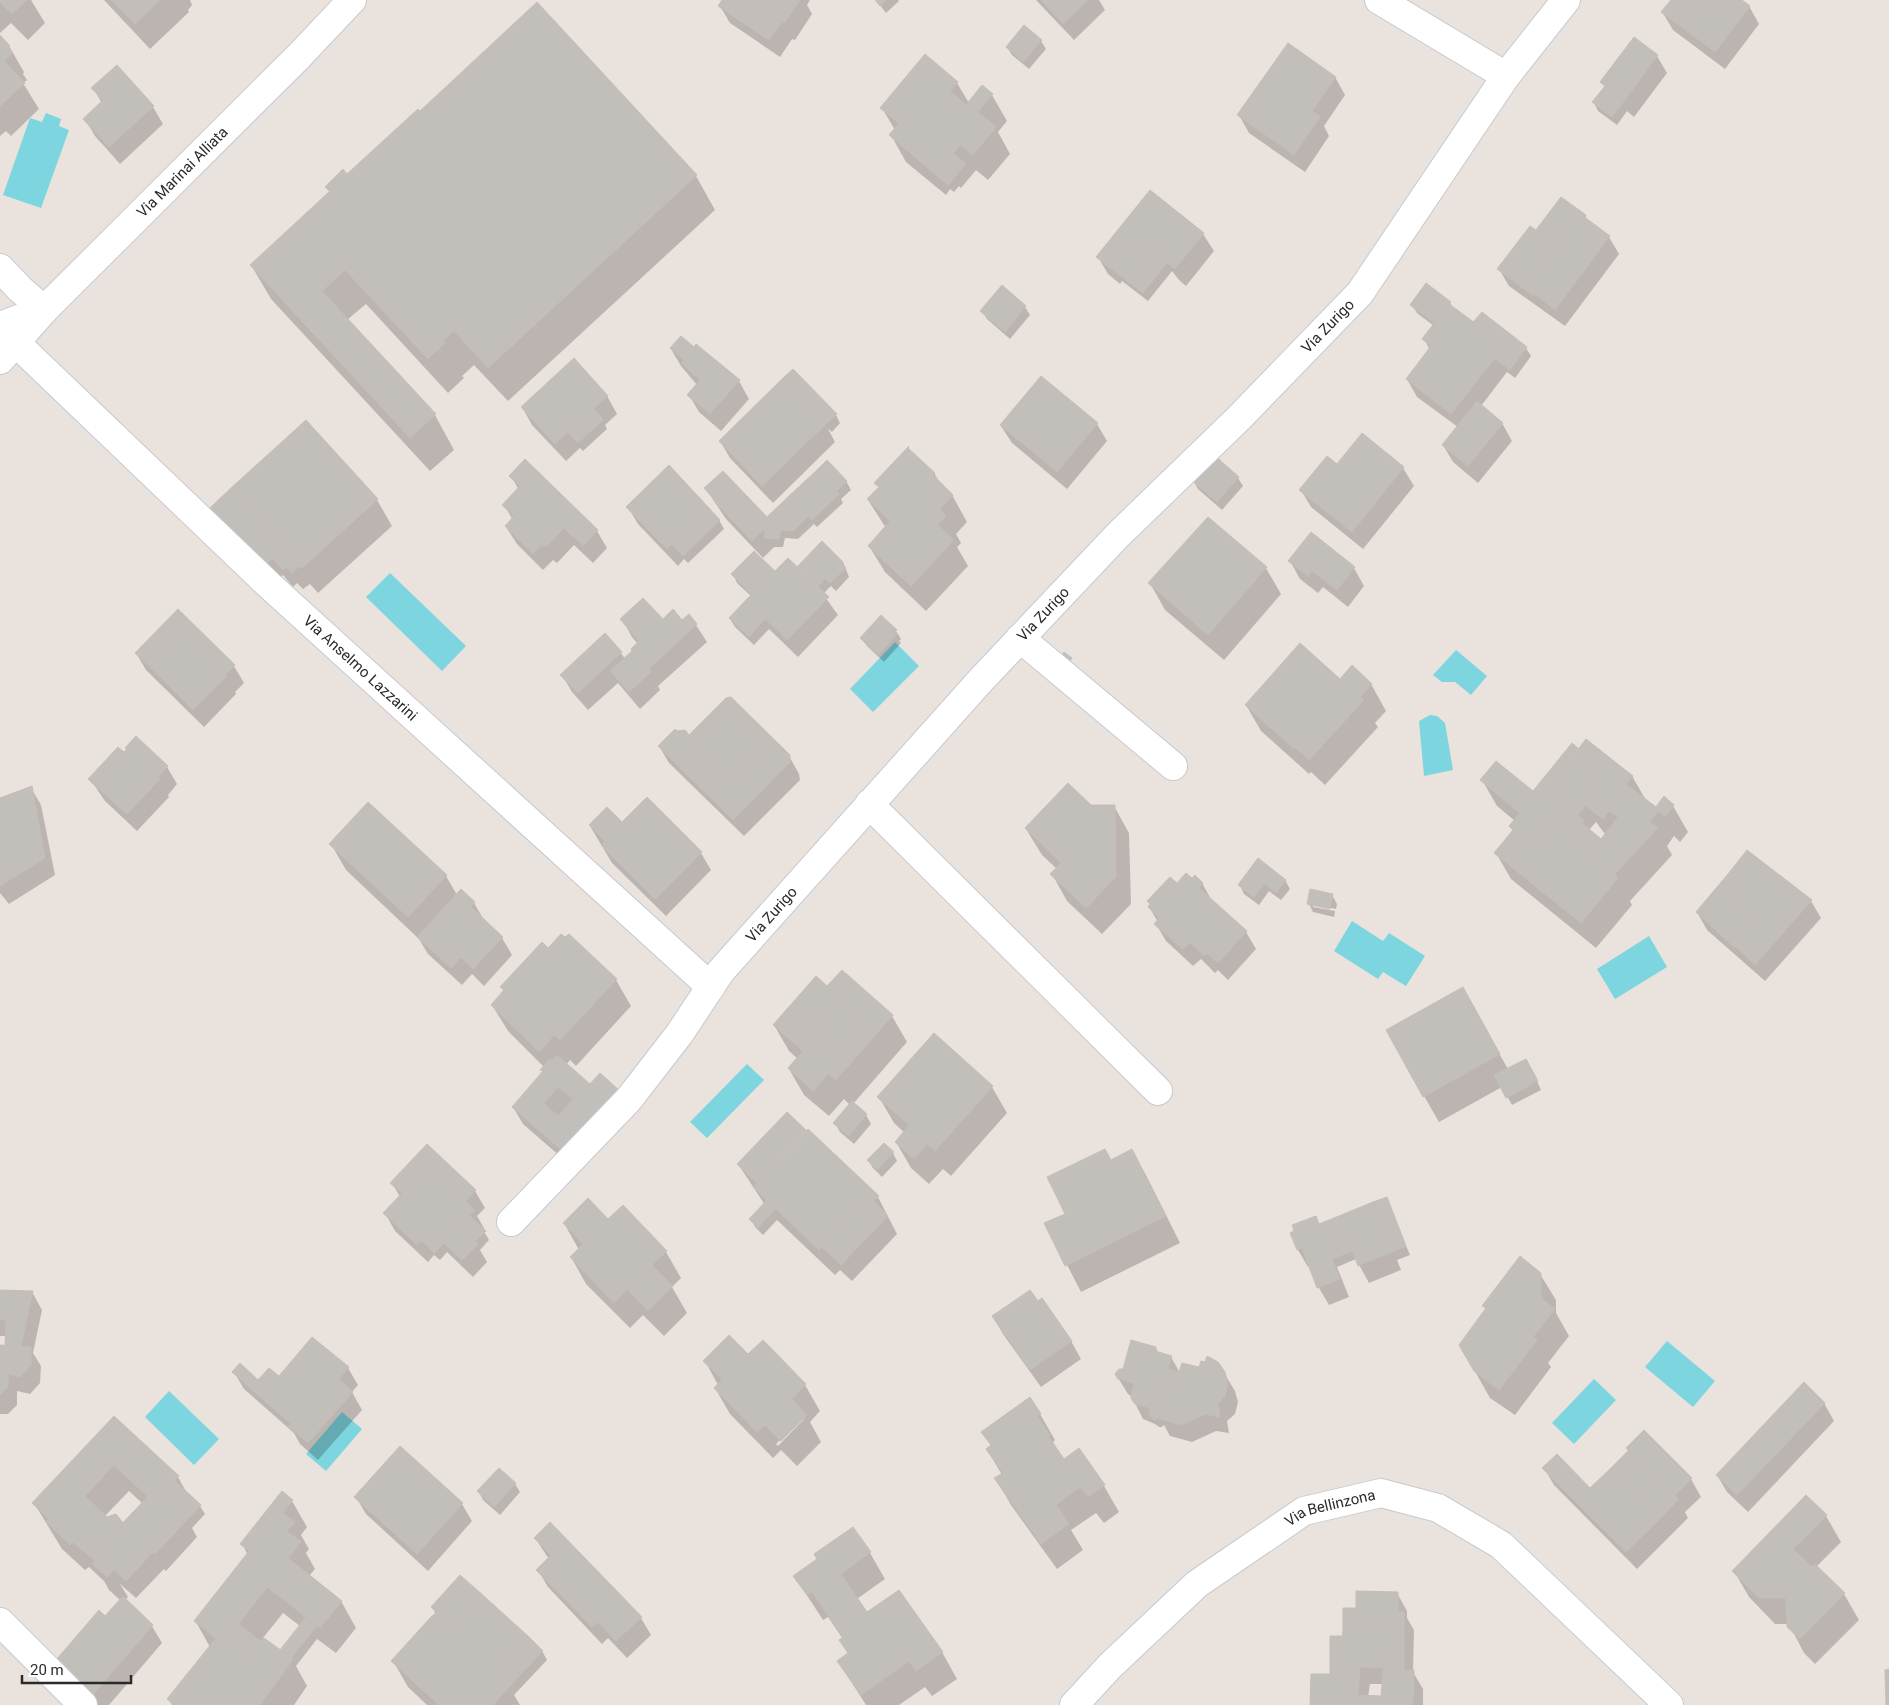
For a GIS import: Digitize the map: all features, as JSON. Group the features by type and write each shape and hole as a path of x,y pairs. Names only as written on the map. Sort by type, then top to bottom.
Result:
{"street":[{"name":"Via Marinai Alliata","path":"5,343 44,310 299,56 352,0"},
{"path":"1379,0 1506,76"},
{"name":"Via Zurigo","path":"510,1222 629,1099 680,1033 721,972 869,804 1020,638 1118,534 1239,418 1360,293 1506,76 1566,0"},
{"path":"0,268 44,310"},
{"name":"Via Anselmo Lazzarini","path":"5,343 711,987"},
{"path":"1020,638 1173,766"},
{"path":"869,804 1158,1091"},
{"name":"Via Bellinzona","path":"1074,1705 1110,1666 1197,1584 1304,1511 1381,1493 1438,1508 1501,1545 1668,1705"},
{"path":"0,1622 83,1705"}],"water":[{"path":"46,113 61,119 59,126 69,130 41,208 3,195 30,118 42,122"},
{"path":"390,573 466,646 442,671 366,597"},
{"path":"895,642 919,666 873,712 850,689"},
{"path":"1456,650 1487,676 1471,695 1455,682 1442,682 1433,675"},
{"path":"1430,715 1437,716 1445,723 1453,770 1424,776 1419,721"},
{"path":"1352,921 1383,941 1389,933 1425,956 1406,986 1383,972 1378,979 1334,951"},
{"path":"1649,936 1667,967 1615,999 1597,969"},
{"path":"747,1064 764,1080 707,1138 690,1122"},
{"path":"1667,1341 1715,1381 1693,1407 1645,1367"},
{"path":"1594,1379 1616,1400 1574,1444 1552,1423"},
{"path":"169,1391 219,1439 194,1465 145,1417"},
{"path":"342,1412 362,1429 326,1471 306,1454"}],"building":[{"path":"0,0 27,0 12,14"},
{"path":"111,0 160,0 135,24"},
{"path":"722,0 800,0 769,40 718,6"},
{"path":"875,0 886,0 880,6"},
{"path":"1041,0 1088,0 1063,24"},
{"path":"1671,0 1706,0 1683,28 1661,12"},
{"path":"1706,0 1742,0 1750,6 1715,52 1683,28"},
{"path":"537,2 697,175 488,368 454,331 443,341 445,343 428,359 345,270 322,291 436,414 410,438 250,265 330,191 325,187 343,169 347,174 418,109 420,111"},
{"path":"1024,25 1042,40 1023,62 1006,47"},
{"path":"0,35 10,46 8,48 13,53 4,61 25,83 0,106"},
{"path":"1634,37 1658,55 1624,101 1600,82"},
{"path":"1288,43 1336,77 1312,111 1320,117 1294,155 1237,115"},
{"path":"925,54 958,82 950,91 966,105 982,85 993,94 978,112 996,127 973,155 960,145 946,163 940,157 930,170 889,135 899,123 880,108"},
{"path":"117,65 154,106 109,147 83,119 103,100 91,88"},
{"path":"1606,85 1624,101 1612,117 1592,102"},
{"path":"953,153 966,164 948,185 930,170 940,157 946,163"},
{"path":"1150,190 1204,233 1175,269 1167,263 1169,260 1151,245 1139,260 1125,248 1109,267 1096,257"},
{"path":"1561,197 1586,215 1585,217 1579,213 1525,286 1534,296 1497,269 1530,226 1536,230"},
{"path":"1579,213 1610,236 1555,310 1525,286"},
{"path":"1151,245 1169,260 1143,293 1109,267 1125,248 1139,260"},
{"path":"1426,283 1451,302 1434,323 1410,305"},
{"path":"1002,285 1026,306 1005,332 980,311"},
{"path":"1449,304 1505,345 1451,414 1406,379 1431,346 1422,339"},
{"path":"1482,312 1527,347 1510,370 1494,358 1505,345 1473,322"},
{"path":"681,336 694,347 696,344 740,380 710,414 687,395 700,380 681,363 684,360 670,348"},
{"path":"574,358 608,396 555,444 521,407"},
{"path":"793,369 837,414 826,424 782,379"},
{"path":"1041,376 1098,423 1057,472 1000,425"},
{"path":"782,379 826,424 762,486 719,441"},
{"path":"1477,401 1503,423 1468,466 1442,445"},
{"path":"594,409 603,420 578,443 568,432"},
{"path":"306,420 378,499 302,568 231,488"},
{"path":"1362,433 1404,467 1352,532 1299,490 1327,456 1337,464"},
{"path":"909,446 908,448 935,473 933,475 953,495 940,509 946,516 938,525 954,540 911,586 868,546 890,521 867,499 879,487 874,483"},
{"path":"1214,455 1239,477 1217,502 1191,480"},
{"path":"525,459 598,530 583,546 564,528 546,547 542,544 533,554 505,526 514,516 502,505 520,486 509,476"},
{"path":"827,460 847,481 837,491 817,470"},
{"path":"669,465 709,508 667,549 626,507"},
{"path":"817,470 839,494 812,520 789,496"},
{"path":"723,471 767,517 765,528 752,541 704,488"},
{"path":"231,488 300,566 292,573 286,566 283,570 272,558 264,566 210,508"},
{"path":"789,496 808,516 793,531 781,530 779,539 764,538 767,517"},
{"path":"709,508 720,520 683,556 672,545"},
{"path":"1208,517 1267,567 1208,635 1148,583"},
{"path":"1311,532 1355,567 1337,590 1312,571 1308,576 1288,561"},
{"path":"822,541 843,562 841,564 846,568 830,583 825,578 818,587 797,567"},
{"path":"754,551 775,571 752,595 731,574"},
{"path":"788,558 829,597 787,640 746,600"},
{"path":"643,598 663,619 673,609 682,620 689,614 697,624 649,669 651,672 629,692 610,671 632,651 631,649 639,641 620,619"},
{"path":"746,600 765,619 749,637 729,618"},
{"path":"178,609 235,665 226,674 185,633 151,668 135,653"},
{"path":"881,615 897,630 895,632 897,634 878,655 860,638"},
{"path":"185,633 227,676 193,710 151,668"},
{"path":"605,633 622,652 578,693 560,675"},
{"path":"1300,643 1340,679 1352,665 1372,684 1360,697 1364,700 1309,760 1245,705"},
{"path":"1064,652 1072,658 1065,667 1057,661"},
{"path":"731,697 790,755 790,762 733,820 658,746 675,729 677,731 685,730 689,735 726,698","holes":["726,711 765,748 729,787 711,770 713,767 691,747"]},
{"path":"726,711 765,748 729,787 711,770 713,767 691,747"},
{"path":"136,736 168,766 158,777 160,779 127,814 93,784 127,749 125,748"},
{"path":"1586,739 1633,776 1626,784 1656,807 1664,796 1674,805 1665,817 1658,811 1650,822 1658,828 1614,875 1551,819 1530,845 1509,826 1520,813 1480,780 1496,761 1533,791 1572,743 1579,749 1563,768 1567,771 1546,797 1566,813 1569,809 1578,815 1584,821 1582,823 1601,839 1618,817 1609,811 1603,819 1588,808 1598,795 1588,787 1603,768 1579,748"},
{"path":"118,747 124,752 93,784 88,779"},
{"path":"1579,748 1603,768 1588,787 1598,795 1588,808 1586,805 1578,815 1569,809 1566,813 1546,797 1567,771 1563,768"},
{"path":"1068,783 1091,805 1115,805 1116,877 1086,908 1050,874 1061,863 1025,828"},
{"path":"32,786 45,858 0,886 0,798"},
{"path":"647,797 702,852 655,899 601,845 605,841 589,825 607,807 622,822"},
{"path":"368,802 447,875 408,917 329,844"},
{"path":"1551,819 1618,878 1581,923 1494,853 1513,830 1530,845"},
{"path":"1747,850 1812,900 1755,965 1731,942 1752,918 1735,903 1747,889 1728,874"},
{"path":"1258,858 1286,880 1276,893 1264,883 1254,897 1238,885"},
{"path":"1186,873 1192,878 1195,875 1203,883 1199,888 1247,931 1218,963 1207,953 1204,956 1190,942 1183,949 1154,924 1159,918 1148,907 1150,904 1147,901 1170,877 1177,883"},
{"path":"1728,874 1747,889 1735,903 1752,918 1731,942 1734,947 1696,912"},
{"path":"461,889 475,902 471,907 503,937 473,969 461,957 451,968 417,937"},
{"path":"1310,889 1333,894 1330,909 1307,904"},
{"path":"561,934 565,937 569,934 617,979 560,1040 554,1035 539,1052 491,1005 504,990 500,987 542,942 548,948"},
{"path":"842,970 893,1015 836,1080 828,1074 813,1091 788,1068 803,1051 773,1025 816,976 827,986","holes":["844,999 864,1017 834,1051 802,1024 817,1008 827,1017"]},
{"path":"1463,987 1500,1054 1423,1097 1386,1030"},
{"path":"844,999 864,1017 834,1051 802,1024 817,1008 827,1017"},
{"path":"934,1033 993,1086 935,1151 927,1144 914,1159 895,1142 909,1125 877,1097"},
{"path":"557,1055 590,1084 600,1073 621,1092 566,1154 512,1107 543,1071 540,1070 550,1059 552,1061","holes":["558,1087 573,1099 558,1116 544,1103"]},
{"path":"1526,1059 1538,1081 1506,1098 1494,1075"},
{"path":"852,1101 867,1114 849,1136 833,1123"},
{"path":"787,1112 807,1131 757,1183 737,1164"},
{"path":"808,1129 879,1196 873,1201 870,1198 819,1250 753,1187"},
{"path":"884,1143 894,1152 877,1170 867,1160"},
{"path":"427,1144 476,1190 466,1201 428,1166 402,1193 390,1183"},
{"path":"1105,1149 1111,1160 1132,1149 1166,1216 1065,1266 1044,1223 1065,1214 1047,1177"},
{"path":"428,1166 475,1210 460,1226 478,1244 462,1260 431,1231 417,1245 383,1213"},
{"path":"1387,1197 1406,1246 1392,1252 1373,1202"},
{"path":"588,1198 608,1219 623,1205 667,1251 652,1265 673,1286 648,1311 627,1289 614,1303 570,1257 583,1244 563,1223"},
{"path":"870,1198 888,1216 841,1265 822,1247"},
{"path":"767,1200 776,1208 758,1228 749,1219"},
{"path":"1373,1202 1392,1252 1358,1266 1339,1216"},
{"path":"470,1216 486,1231 476,1241 460,1226"},
{"path":"1316,1216 1319,1224 1339,1216 1347,1238 1327,1246 1340,1279 1317,1288 1302,1248 1297,1250 1290,1233 1294,1231 1292,1225"},
{"path":"431,1231 444,1243 434,1253 421,1240"},
{"path":"1347,1238 1352,1251 1332,1259 1327,1246"},
{"path":"1520,1256 1541,1273 1541,1298 1555,1309 1533,1337 1537,1340 1499,1390 1474,1371 1459,1345 1486,1308 1482,1306"},
{"path":"0,1290 33,1291 21,1346 5,1345 6,1319 0,1319"},
{"path":"1030,1290 1038,1301 1042,1298 1072,1341 1030,1370 992,1316"},
{"path":"729,1335 748,1354 763,1340 806,1384 792,1399 807,1415 781,1441 765,1425 757,1432 714,1388 722,1379 703,1361"},
{"path":"312,1337 349,1367 339,1379 353,1392 308,1443 288,1426 291,1424 232,1372 240,1363 258,1380 269,1368 279,1376"},
{"path":"1131,1340 1156,1347 1155,1351 1172,1356 1168,1369 1179,1372 1182,1363 1199,1367 1201,1361 1205,1362 1207,1356 1218,1362 1225,1372 1228,1384 1225,1396 1218,1403 1220,1417 1205,1414 1182,1425 1159,1419 1163,1413 1171,1385 1158,1381 1150,1408 1135,1404 1131,1398 1134,1383 1118,1379 1115,1374 1119,1369 1123,1369"},
{"path":"0,1345 31,1347 31,1365 20,1377 8,1374 8,1387 0,1395"},
{"path":"1158,1381 1171,1385 1163,1413 1157,1419 1153,1419 1149,1414"},
{"path":"1804,1382 1825,1403 1737,1495 1716,1475"},
{"path":"1030,1397 1041,1414 1037,1416 1064,1459 1079,1448 1105,1485 1088,1497 1080,1487 1056,1505 1069,1524 1041,1544 994,1478 1003,1473 986,1449 991,1445 981,1432"},
{"path":"114,1416 179,1476 163,1494 156,1488 148,1497 114,1465 85,1496 107,1517 116,1514 123,1523 95,1552 114,1570 107,1577 93,1564 95,1561 73,1542 70,1545 46,1522 49,1519 32,1503"},
{"path":"1644,1430 1692,1478 1675,1495 1626,1448"},
{"path":"400,1446 463,1503 417,1554 354,1497"},
{"path":"1628,1451 1679,1499 1660,1519 1610,1469"},
{"path":"1557,1454 1590,1488 1610,1469 1660,1519 1626,1552 1542,1468"},
{"path":"499,1468 516,1483 494,1507 477,1491"},
{"path":"175,1481 201,1505 188,1519 163,1494"},
{"path":"156,1488 188,1519 126,1581 95,1552"},
{"path":"282,1491 293,1500 283,1513 295,1522 287,1531 301,1542 288,1558 342,1601 320,1628 267,1587 231,1634 224,1628 215,1638 194,1621 249,1551 240,1544"},
{"path":"1806,1495 1827,1515 1793,1549 1812,1567 1815,1564 1845,1593 1800,1639 1787,1627 1786,1598 1759,1598 1732,1571"},
{"path":"550,1522 642,1617 616,1641 598,1622 592,1627 536,1570 551,1555 534,1538"},
{"path":"853,1527 871,1552 841,1574 867,1612 899,1590 943,1652 916,1671 909,1661 861,1695 837,1661 848,1653 839,1640 843,1637 812,1592 807,1595 793,1576 817,1559 814,1554"},
{"path":"460,1575 485,1597 451,1635 431,1617 437,1612 431,1607"},
{"path":"1356,1591 1398,1592 1398,1612 1404,1612 1404,1670 1414,1670 1413,1705 1360,1705 1358,1695 1381,1696 1385,1652 1394,1653 1395,1628 1367,1626 1367,1623 1343,1624 1343,1608 1356,1608"},
{"path":"123,1596 153,1625 92,1696 56,1660 99,1610 105,1616"},
{"path":"485,1597 529,1637 496,1673 510,1686 493,1705 439,1705 391,1661 431,1617 451,1635"},
{"path":"306,1617 317,1626 291,1658 280,1650"},
{"path":"1367,1623 1367,1626 1395,1628 1394,1653 1385,1652 1384,1668 1342,1666 1343,1624"},
{"path":"239,1624 261,1642 253,1652 231,1634"},
{"path":"224,1628 253,1652 264,1638 293,1659 260,1705 174,1705 167,1699"},
{"path":"1330,1636 1343,1636 1342,1666 1360,1667 1358,1695 1360,1705 1310,1705 1311,1674 1330,1674"},
{"path":"529,1637 543,1651 510,1686 496,1673"},
{"path":"1889,1669 1889,1705 1886,1705 1885,1670"}]}
